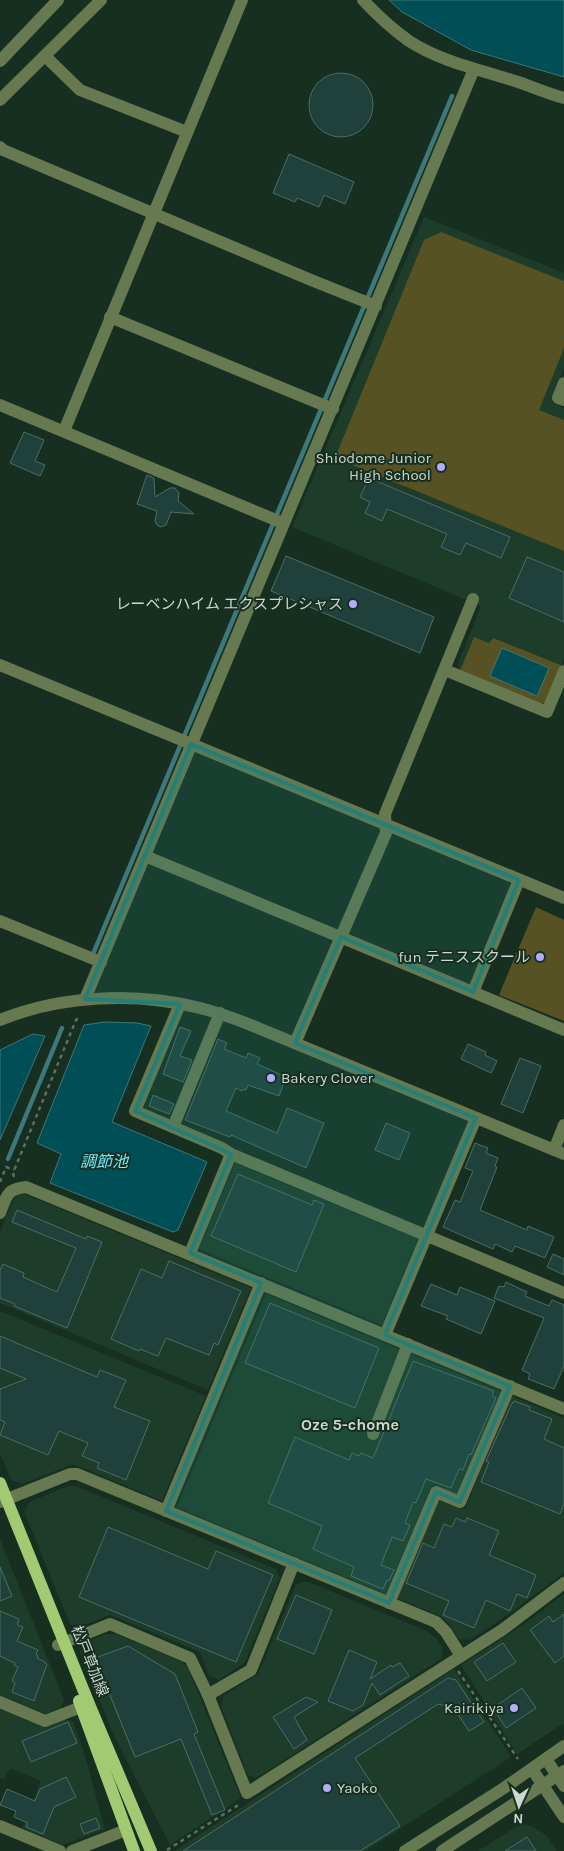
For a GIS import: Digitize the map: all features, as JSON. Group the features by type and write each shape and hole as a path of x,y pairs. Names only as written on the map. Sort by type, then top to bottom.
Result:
{"main road":[{"name":"松戸草加線","path":"0,1483 2,1502 62,1644 85,1705 134,1851"},
{"name":"松戸草加線","path":"85,1705 151,1851"}],"street":[{"path":"0,61 58,0"},
{"path":"0,100 102,0"},
{"path":"64,431 242,0"},
{"path":"363,0 409,41 428,52 564,98"},
{"path":"45,56 80,90 187,132"},
{"path":"85,999 145,856 185,742 333,408 474,69"},
{"path":"0,147 376,306"},
{"path":"110,317 333,408"},
{"path":"564,383 558,398 564,400"},
{"path":"0,405 283,523"},
{"path":"295,1043 386,833 385,814 473,598"},
{"path":"0,664 564,898"},
{"path":"445,670 547,712 564,671"},
{"path":"145,856 564,1030"},
{"path":"473,992 520,880"},
{"path":"0,921 101,962"},
{"path":"0,1020 19,1012 85,999 122,999 180,1004 220,1013 559,1152 564,1125"},
{"path":"180,1004 135,1111 222,1148 231,1154 564,1293"},
{"path":"173,1127 220,1013"},
{"path":"385,1334 476,1118"},
{"path":"190,1253 231,1154"},
{"path":"0,1213 9,1192 16,1188 26,1187 190,1253 564,1409"},
{"path":"166,1510 261,1283"},
{"path":"373,1434 408,1344"},
{"path":"389,1603 436,1492 460,1502 510,1386"},
{"path":"2,1502 70,1474 77,1474 436,1622 446,1632 457,1659"},
{"path":"208,1695 251,1670 294,1563"},
{"path":"62,1644 110,1624 190,1658 208,1695 247,1793 502,1630 564,1583"},
{"path":"0,1702 45,1721 85,1705"},
{"path":"405,1851 532,1769 564,1746"},
{"path":"442,1851 543,1785 562,1778 546,1759"},
{"path":"532,1769 564,1817"},
{"path":"0,1826 60,1851"},
{"path":"72,1851 126,1830"}],"path":[{"path":"16,1188 14,1170 76,1020 80,1016"},
{"path":"0,1182 6,1167 14,1170"},
{"path":"457,1659 518,1759"},
{"path":"167,1850 246,1801 247,1793"}],"highlighted area":[{"path":"191,744 519,880 473,992 341,937 295,1043 476,1118 385,1335 510,1386 460,1502 436,1492 389,1603 166,1511 261,1283 190,1253 231,1154 135,1111 180,1004 85,999"}],"shaded area":[{"name":"Shiodome Junior High School","path":"424,217 564,273 564,369 551,402 564,408 564,659 547,701 459,670 458,664 481,606 292,527"},
{"path":"441,232 564,281 564,348 539,410 564,420 564,551 335,458 424,240"},
{"path":"474,637 489,643 493,638 561,665 546,703 539,704 460,671"},
{"name":"fun テニススクール","path":"536,907 564,920 564,1021 499,995"},
{"path":"235,1163 418,1239 382,1325 199,1249"},
{"path":"17,1191 251,1288 208,1390 0,1303 0,1232"},
{"path":"266,1294 502,1392 459,1495 432,1484 386,1594 177,1507"},
{"path":"0,1311 206,1396 162,1501 73,1464 22,1484 11,1480 0,1453"},
{"path":"512,1396 564,1418 564,1573 470,1640 459,1639 448,1623 440,1616 397,1598 439,1499 465,1509"},
{"path":"68,1486 76,1486 276,1569 280,1578 245,1662 219,1680 209,1676 200,1652 110,1615 79,1627 70,1624 24,1512 29,1502"},
{"path":"0,1539 64,1700 61,1708 45,1714 0,1695"},
{"path":"306,1581 427,1631 436,1638 443,1648 441,1659 258,1777 248,1776 221,1707 223,1696 258,1674 296,1584"},
{"path":"564,1594 564,1723 517,1754 461,1665 523,1625"},
{"path":"106,1634 116,1634 181,1661 188,1668 241,1798 170,1845 114,1736 80,1652 85,1642"},
{"path":"454,1669 511,1757 366,1851 174,1851"},
{"path":"0,1708 73,1721 84,1752 105,1829 63,1845 22,1828 41,1781 10,1768 4,1779 0,1778"},
{"path":"523,1824 534,1827 547,1836 557,1851 478,1851 516,1827"}],"water":[{"path":"389,0 564,0 564,77 471,50 402,12"},
{"path":"502,648 549,668 537,696 490,676"},
{"name":"調節池","path":"105,1022 137,1023 151,1026 112,1122 207,1162 178,1230 173,1232 50,1183 61,1154 37,1143 84,1025"},
{"path":"33,1034 45,1036 0,1140 0,1050"}],"building":[{"path":"341,73 359,78 364,82 368,87 373,105 368,123 364,128 359,132 341,137 323,132 318,128 314,123 309,105 314,87 318,82 323,78"},
{"path":"289,154 354,182 345,204 324,195 319,207 297,198 295,202 273,193"},
{"path":"24,432 44,440 35,461 45,465 40,476 10,463"},
{"path":"147,475 154,478 155,497 170,488 175,488 179,493 178,501 194,514 171,512 166,525 161,527 157,525 155,521 157,511 137,504"},
{"path":"369,478 510,537 501,558 466,543 460,555 441,547 447,534 387,509 382,521 365,513 370,502 360,497"},
{"name":"レーベンハイム エクスプレシャス","path":"286,556 434,617 420,653 271,591"},
{"path":"527,557 564,572 564,622 509,598"},
{"path":"180,1027 191,1031 180,1056 192,1060 183,1082 163,1074"},
{"path":"218,1039 227,1043 224,1049 246,1058 248,1053 260,1058 257,1064 286,1077 279,1096 248,1085 246,1090 242,1091 236,1088 226,1111 277,1133 287,1108 324,1123 306,1168 231,1135 230,1137 185,1120"},
{"path":"468,1044 486,1052 485,1055 497,1061 491,1073 461,1059"},
{"path":"520,1058 541,1066 523,1113 501,1104"},
{"path":"153,1095 174,1104 169,1114 149,1106"},
{"path":"386,1123 410,1133 399,1160 375,1150"},
{"path":"475,1143 488,1148 486,1153 498,1158 495,1166 497,1167 480,1210 527,1230 528,1226 554,1237 545,1258 515,1246 512,1252 495,1244 493,1249 443,1227 455,1200 460,1202 473,1171 465,1168"},
{"path":"238,1174 312,1205 314,1200 324,1204 296,1272 211,1236"},
{"path":"17,1210 86,1239 87,1236 102,1242 67,1328 14,1306 15,1304 0,1298 0,1270 3,1264 24,1273 23,1277 57,1292 76,1248 12,1222"},
{"path":"553,1254 564,1259 564,1275 547,1267"},
{"path":"169,1261 241,1291 218,1345 214,1343 209,1355 166,1338 158,1356 140,1349 139,1351 111,1339 141,1269 162,1278"},
{"path":"506,1282 527,1292 525,1296 549,1306 552,1300 564,1305 564,1366 554,1389 528,1379 530,1374 522,1370 544,1318 494,1298 499,1286 504,1287"},
{"path":"431,1284 457,1295 460,1287 495,1301 481,1334 446,1319 448,1316 421,1306"},
{"path":"270,1303 379,1348 355,1408 245,1363"},
{"path":"0,1336 97,1377 100,1370 126,1380 114,1407 150,1421 126,1480 97,1468 99,1463 82,1456 88,1443 59,1431 48,1455 0,1435 5,1422 0,1420 0,1389 26,1379 0,1368"},
{"path":"413,1361 494,1391 492,1396 496,1398 471,1455 469,1454 463,1470 459,1469 451,1488 426,1479 416,1503 413,1502 405,1523 410,1525 403,1541 392,1537 381,1565 394,1570 383,1589 351,1576 354,1567 313,1549 322,1526 268,1503 295,1437 349,1460 352,1453 359,1456 361,1453 373,1458"},
{"path":"514,1401 530,1407 529,1410 552,1419 544,1439 564,1448 564,1504 560,1514 481,1482 489,1462 486,1461"},
{"path":"456,1518 465,1522 467,1518 499,1531 489,1555 536,1575 527,1598 517,1594 510,1611 486,1600 474,1628 443,1615 449,1601 406,1583 423,1543 434,1548 444,1524 452,1527"},
{"path":"108,1527 208,1569 216,1551 273,1575 236,1662 79,1597"},
{"path":"0,1567 12,1596 0,1601"},
{"path":"296,1595 332,1610 314,1654 277,1639"},
{"path":"0,1611 19,1619 17,1625 23,1627 17,1641 38,1650 37,1658 47,1664 34,1701 12,1692 15,1683 12,1681 18,1667 14,1665 15,1663 0,1656"},
{"path":"564,1614 564,1656 555,1663 530,1630 549,1616 553,1622"},
{"path":"503,1643 516,1662 487,1681 474,1662"},
{"path":"128,1646 175,1674 198,1732 194,1734 225,1810 212,1815 181,1739 135,1757 95,1658"},
{"path":"349,1650 377,1662 370,1679 391,1665 392,1667 400,1663 409,1676 380,1695 372,1683 363,1705 353,1711 328,1701"},
{"name":"Yaoko","path":"448,1678 456,1680 484,1722 469,1731 454,1708 438,1704 355,1758 400,1826 360,1851 183,1851"},
{"name":"Kairikiya","path":"522,1688 536,1708 506,1728 493,1708"},
{"path":"306,1697 318,1702 294,1717 307,1740 294,1749 273,1717"},
{"path":"68,1722 77,1743 31,1762 22,1741"},
{"path":"66,1777 76,1797 54,1807 43,1834 26,1827 28,1823 14,1817 16,1811 0,1805 7,1789 35,1801 40,1789"},
{"path":"96,1818 100,1828 84,1834 80,1824"},
{"path":"527,1837 536,1851 505,1851"}],"waterway":[{"path":"93,954 452,96"},
{"path":"8,1159 62,1028"}],"place":[{"name":"Shiodome Junior High School","path":"441,467"},
{"name":"レーベンハイム エクスプレシャス","path":"353,604"},
{"name":"fun テニススクール","path":"540,957"},
{"name":"Bakery Clover","path":"271,1078"},
{"name":"Kairikiya","path":"514,1708"},
{"name":"Yaoko","path":"327,1788"}],"district":[{"name":"Oze 5-chome","path":"350,1424"}]}
